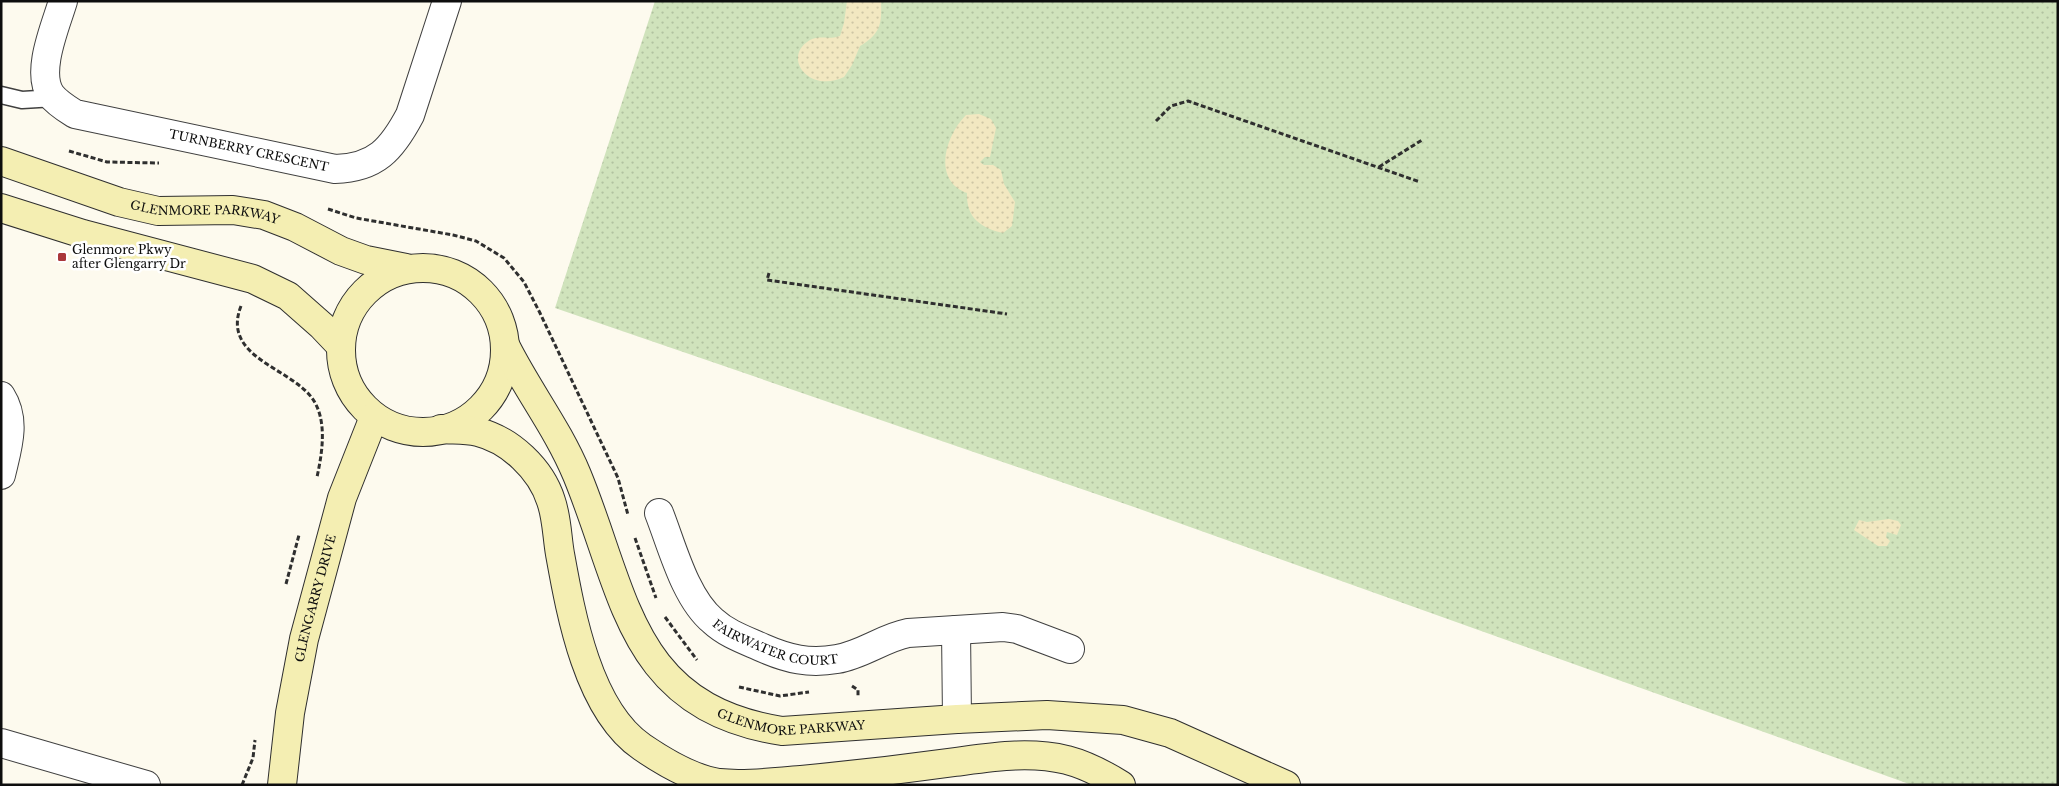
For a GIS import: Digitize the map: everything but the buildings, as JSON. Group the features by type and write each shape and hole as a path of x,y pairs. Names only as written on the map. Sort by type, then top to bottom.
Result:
{"main road":[{"name":"GLENMORE PARKWAY","path":"1,161 119,202 158,211 233,210 264,215 366,260 406,268"},
{"path":"1,208 83,234 253,279 288,296 304,308 340,344"},
{"path":"441,429 467,420 481,409 491,397 504,370 506,347 502,324 492,304 477,287 458,275 436,268 406,268 394,272 371,285 355,302 344,322 340,344 341,366 348,385 359,403 374,417 395,428 420,431 441,429 478,432 498,440 527,460 551,499 562,567 580,640 597,689 615,721 640,746 672,766 702,779 719,783 757,784 863,774 1021,754 1070,761 1121,785"},
{"name":"GLENMORE PARKWAY","path":"506,347 522,380 546,413 569,456 639,639 660,670 676,686 716,713 759,728 782,731 957,719 1055,715 1123,720 1170,733 1286,785"},
{"name":"GLENGARRY DRIVE","path":"282,785 290,713 304,639 342,498 374,417"}],"street":[{"name":"TURNBERRY CRESCENT","path":"63,1 48,49 46,81 55,98 75,114 100,121 194,138 335,169 358,167 382,155 402,131 410,115 447,1"},
{"path":"1,396 9,413 10,425 1,475"},
{"name":"FAIRWATER COURT","path":"659,513 692,595 706,615 732,635 788,658 801,661 835,660 850,656 894,636 908,632 1003,627 1017,628 1070,649"},
{"path":"956,630 957,719"},
{"path":"1,743 141,784"}],"lane":[{"path":"1,95 22,100 55,98"}],"path":[{"path":"1156,121 1171,106 1188,101 1420,182"},
{"path":"1378,168 1422,140"},
{"path":"769,273 767,280 1006,314"},
{"path":"243,302 238,331 245,347 312,399 320,422 324,448 314,489 342,498"}],"green space":[{"path":"655,1 2058,1 2058,785 1912,785 1134,507 555,308"}],"sand":[{"path":"847,1 881,1 880,23 876,33 860,46 852,65 844,77 831,81 820,81 810,77 799,64 798,55 802,47 810,40 840,36"},
{"path":"979,114 991,119 996,128 990,157 985,157 980,162 984,165 993,165 1001,170 1004,184 1015,202 1012,226 1003,233 988,228 976,221 969,209 967,193 956,187 949,178 946,168 948,145 952,134 966,115"},
{"path":"1889,519 1898,521 1901,525 1897,535 1887,532 1886,537 1890,541 1887,546 1878,546 1854,530 1859,520 1867,522"}],"place":[{"name":"Glenmore Pkwy after Glengarry Dr","path":"62,257"}]}
